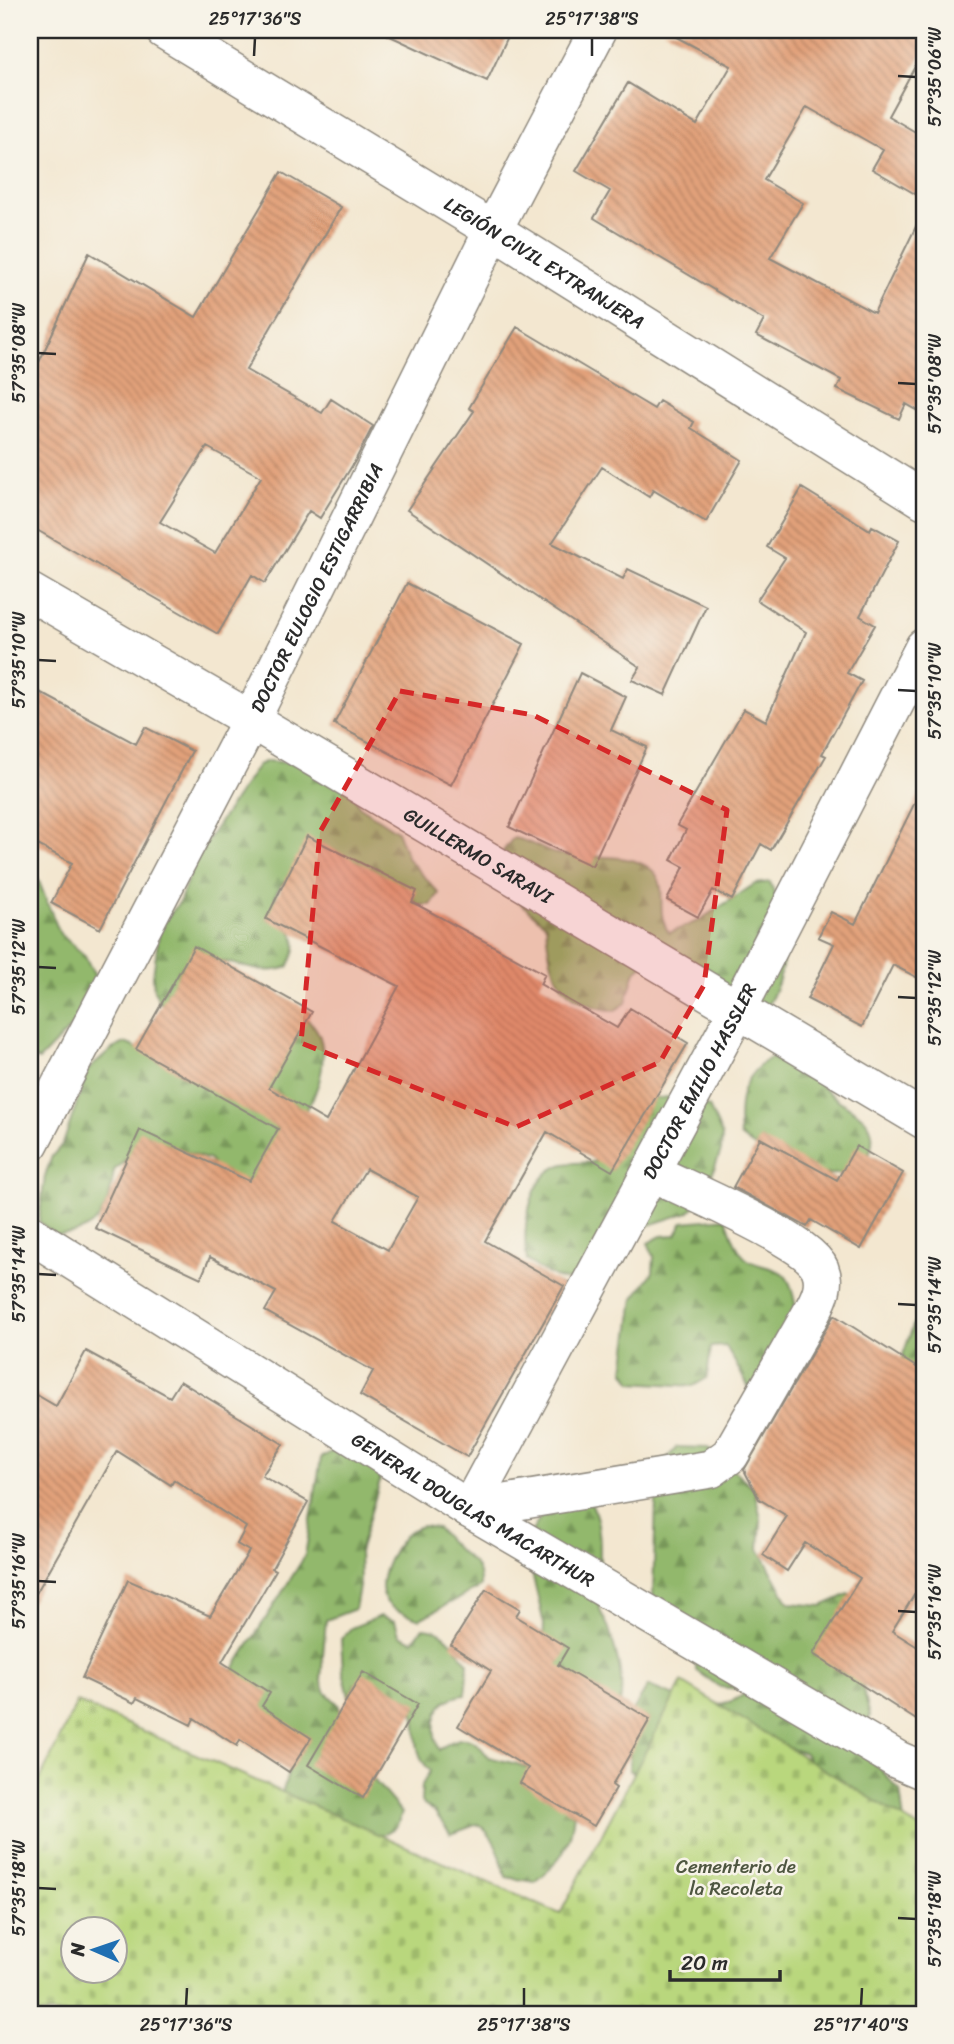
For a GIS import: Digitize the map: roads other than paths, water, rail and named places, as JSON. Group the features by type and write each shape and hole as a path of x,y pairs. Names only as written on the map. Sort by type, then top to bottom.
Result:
{"street":[{"name":"LEGIÓN CIVIL EXTRANJERA","path":"164,30 493,230 924,500"},
{"name":"DOCTOR EULOGIO ESTIGARRIBIA","path":"30,1143 251,720 493,230 598,30"},
{"name":"GUILLERMO SARAVI","path":"30,593 251,720 924,1120"},
{"name":"DOCTOR EMILIO HASSLER","path":"469,1509 737,1011 924,647"},
{"path":"469,1509 711,1469 730,1455 813,1310 823,1291 820,1268 801,1248 651,1172"},
{"name":"GENERAL DOUGLAS MACARTHUR","path":"30,1234 469,1509 898,1760 924,1771"}],"park label":[{"name":"Cementerio de la Recoleta","path":"736,1877"}]}
